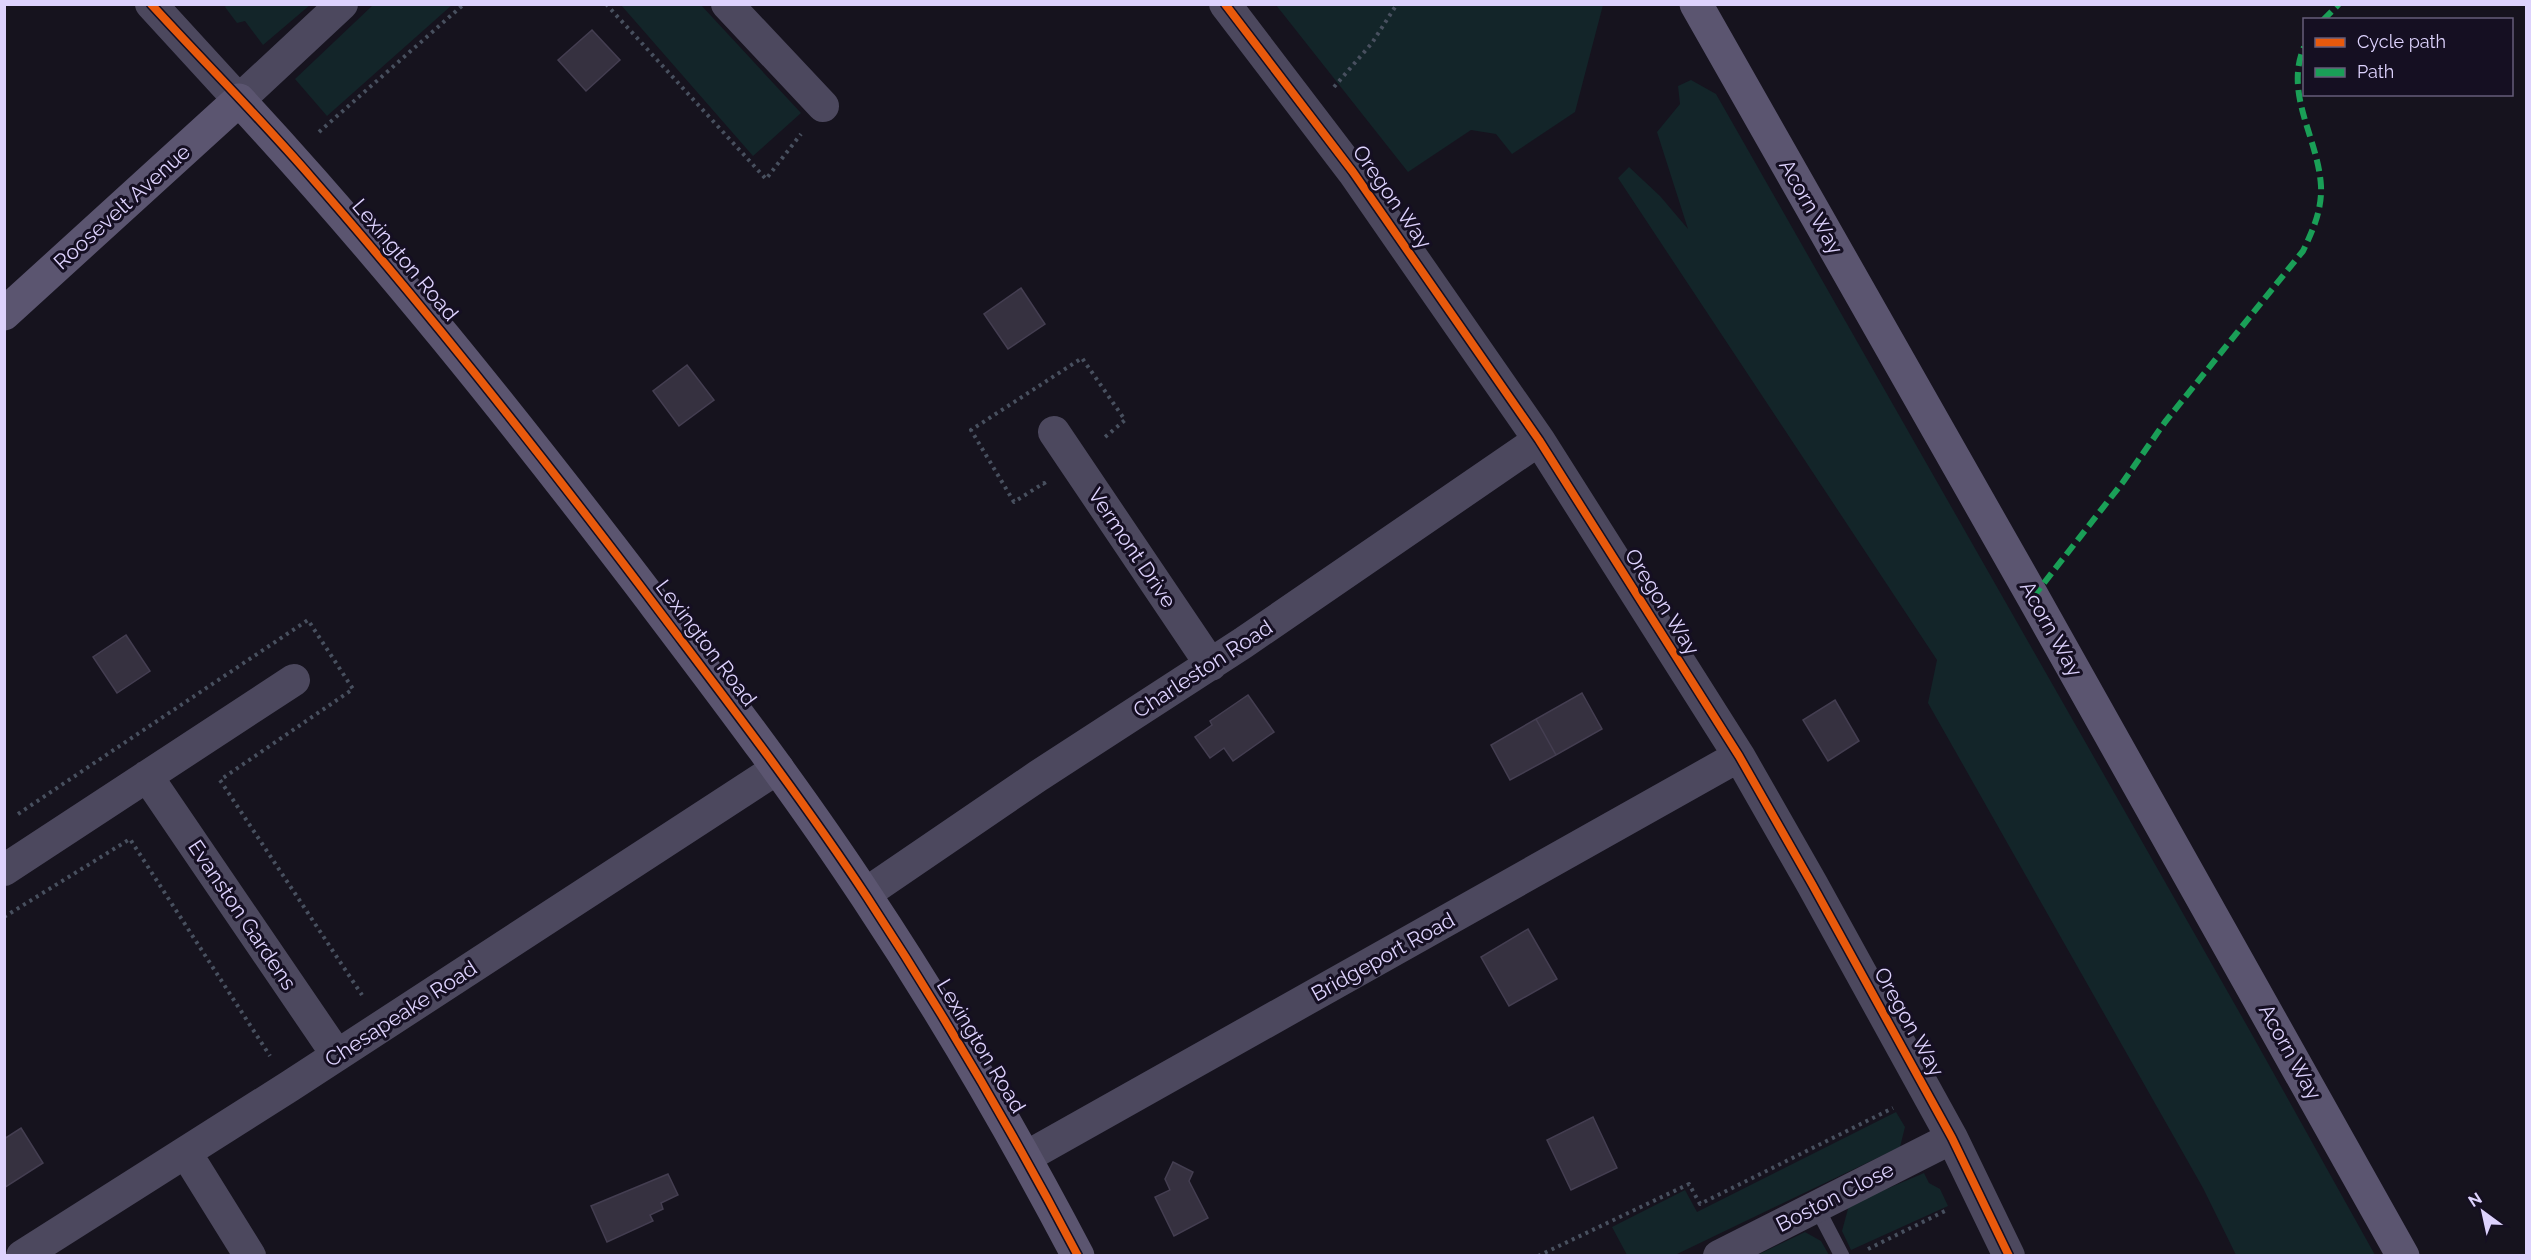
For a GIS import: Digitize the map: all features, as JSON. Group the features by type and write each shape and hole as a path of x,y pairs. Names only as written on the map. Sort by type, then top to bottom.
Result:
{"street":[{"path":"151,4 239,100 342,4"},
{"path":"727,4 823,106"},
{"name":"Oregon Way","path":"1226,4 1353,172 1539,440 1739,756 1952,1138 2009,1256"},
{"name":"Acorn Way","path":"1696,4 2062,648 2403,1256"},
{"name":"Lexington Road","path":"239,100 291,156 453,344 525,434 778,768 865,894 946,1021 1026,1158 1078,1256"},
{"name":"Roosevelt Avenue","path":"6,311 239,100"},
{"name":"Vermont Drive","path":"1054,432 1211,665"},
{"name":"Charleston Road","path":"865,894 1038,776 1211,665 1539,440"},
{"path":"4,870 294,680"},
{"name":"Bridgeport Road","path":"1026,1158 1739,756"},
{"name":"Chesapeake Road","path":"22,1256 290,1086 778,768"},
{"name":"Evanston Gardens","path":"147,776 337,1055"},
{"name":"Boston Close","path":"1719,1256 1952,1138"},
{"path":"186,1153 250,1256"}],"lane":[{"path":"1816,1206 1842,1256"}],"path":[{"path":"291,156 464,4"},
{"path":"606,4 766,178 823,106"},
{"path":"1308,113 1361,57 1397,4"},
{"path":"14,816 308,620 353,689 220,780 383,1025"},
{"path":"4,917 130,838 290,1086"},
{"path":"1538,1256 1689,1184 1700,1204 1926,1092"},
{"path":"1864,1250 1979,1195"}],"shaded area":[{"path":"227,4 310,5 263,45 245,21 237,23 225,7"},
{"path":"373,5 452,5 327,116 295,79"},
{"path":"621,5 701,5 801,113 753,156"},
{"path":"1276,5 1603,5 1575,112 1512,154 1496,134 1471,130 1408,172"},
{"path":"1691,80 1716,94 2250,1031 2375,1255 2236,1255 2203,1188 1928,703 1937,660 1618,178 1629,167 1660,196 1688,229 1657,132 1680,104 1678,86"},
{"path":"1896,1112 1905,1127 1900,1147 1675,1255 1627,1255 1612,1227 1685,1190 1697,1212"},
{"path":"1924,1173 1929,1183 1940,1189 1948,1206 1851,1250 1842,1231 1849,1205"},
{"path":"1805,1232 1821,1241 1829,1255 1755,1256"}],"building":[{"path":"592,30 620,60 586,91 558,60"},
{"path":"1021,288 1045,324 1008,349 984,314"},
{"path":"687,365 714,400 679,426 653,391"},
{"path":"126,635 150,671 117,693 93,657"},
{"path":"1582,693 1602,729 1556,755 1536,719"},
{"path":"1248,695 1274,732 1233,761 1224,748 1210,758 1195,737 1212,725 1210,721"},
{"path":"1835,700 1859,741 1828,761 1803,720"},
{"path":"1536,719 1556,755 1510,780 1491,745"},
{"path":"1528,929 1557,979 1509,1006 1481,957"},
{"path":"1593,1117 1617,1168 1571,1190 1547,1140"},
{"path":"21,1128 43,1163 4,1188 4,1139"},
{"path":"1173,1162 1193,1172 1189,1181 1208,1218 1174,1236 1155,1197 1170,1190 1165,1179"},
{"path":"668,1174 678,1195 661,1203 663,1209 650,1215 653,1221 607,1242 591,1206"}],"marked path":[{"path":"2325,18 2339,4"},
{"path":"2033,597 2123,482 2165,422 2303,251 2313,228 2321,195 2319,168 2300,99 2299,65 2303,51"}],"cycle path":[{"path":"151,4 292,155 404,286 538,453 745,725 867,897 923,985 1003,1119 1078,1256"},
{"path":"1225,4 1353,172 1539,440 1739,756 1952,1138 2009,1256"}]}
